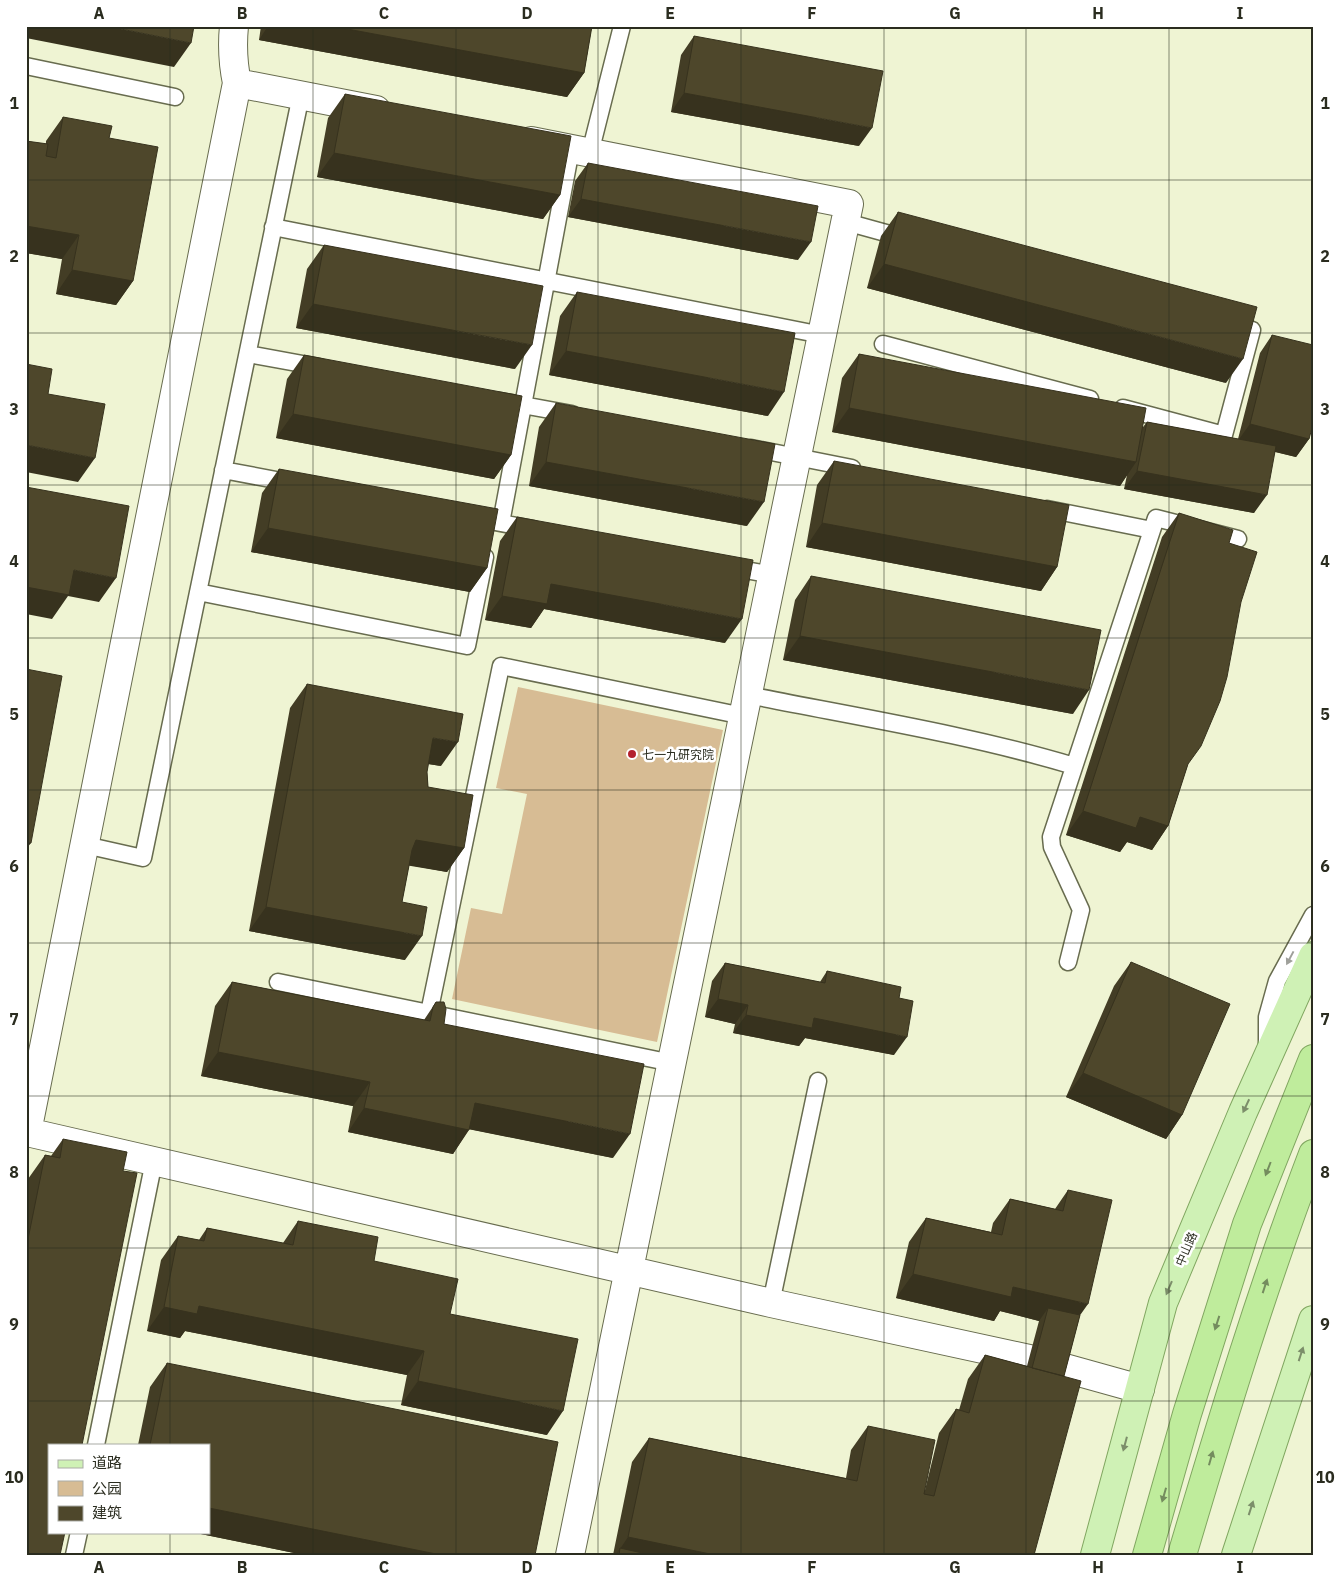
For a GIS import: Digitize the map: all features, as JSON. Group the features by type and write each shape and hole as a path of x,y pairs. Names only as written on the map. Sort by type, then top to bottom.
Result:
{"highway":[{"path":"1147,1555 1188,1414 1247,1224 1313,1059"},
{"path":"1182,1555 1219,1428 1274,1259 1313,1154"}],"main road":[{"name":"中山路","path":"1096,1555 1163,1303 1243,1112 1313,956"},
{"path":"1288,1014 1306,989 1313,984"},
{"path":"1236,1555 1313,1320"}],"street":[{"path":"234,26 232,39 233,64 238,83 27,1134 154,1161 771,1303 1029,1359"},
{"path":"238,83 397,115"},
{"path":"504,136 849,204 570,1555"},
{"path":"1061,1368 1140,1389"}],"lane":[{"path":"198,592 467,646 523,405 546,281 581,151 622,26"},
{"path":"26,66 175,97"},
{"path":"85,845 143,858 301,95"},
{"path":"846,222 922,242"},
{"path":"273,227 822,335"},
{"path":"883,344 1224,435 1252,330 1214,320"},
{"path":"248,354 333,370"},
{"path":"485,398 592,418"},
{"path":"738,445 864,470"},
{"path":"224,470 310,487"},
{"path":"1027,504 1152,530"},
{"path":"463,516 549,532"},
{"path":"1068,962 1081,910 1052,847 1051,837 1156,518 1238,539"},
{"path":"714,564 773,575"},
{"path":"429,1013 501,666 972,740 1039,755 1074,766"},
{"path":"1267,1062 1267,1017 1277,982 1313,915"},
{"path":"278,982 672,1063"},
{"path":"771,1303 818,1081"},
{"path":"96,1444 154,1161"},
{"path":"74,1555 78,1534"}],"green space":[{"path":"518,687 723,730 657,1042 452,999 471,908 502,914 527,794 496,788"}],"building":[{"path":"106,26 194,26 191,43"},
{"path":"331,26 592,26 584,73"},
{"path":"694,36 883,71 872,128 684,93"},
{"path":"345,94 571,136 560,195 334,153"},
{"path":"63,117 112,126 109,138 158,147 133,281 72,270 79,235 26,226 26,141 48,144 46,156 56,158"},
{"path":"588,163 818,206 811,242 581,199"},
{"path":"898,212 1257,307 1243,359 884,264"},
{"path":"324,245 543,286 532,345 313,304"},
{"path":"577,292 795,333 784,392 566,351"},
{"path":"1272,335 1313,345 1313,424 1309,439 1250,424"},
{"path":"859,354 1146,408 1136,462 849,408"},
{"path":"304,355 522,396 511,455 293,414"},
{"path":"26,364 52,369 48,394 105,404 95,458 26,445"},
{"path":"556,403 775,444 764,502 546,462"},
{"path":"1147,422 1276,446 1267,495 1137,471"},
{"path":"834,461 1069,505 1057,567 822,523"},
{"path":"279,469 498,509 487,568 268,528"},
{"path":"26,487 129,506 116,578 74,570 69,595 26,587"},
{"path":"1179,513 1233,530 1229,543 1257,552 1241,602 1227,677 1220,701 1201,746 1188,764 1168,826 1140,817 1136,828 1083,811"},
{"path":"517,517 753,560 742,619 551,584 547,604 502,596"},
{"path":"811,576 1101,630 1089,690 800,636"},
{"path":"26,669 62,676 31,843 26,842"},
{"path":"307,684 463,714 458,742 433,738 427,772 428,787 473,795 464,848 416,840 412,850 402,902 427,907 422,936 266,907"},
{"path":"1131,962 1230,1004 1182,1115 1083,1073"},
{"path":"725,963 825,983 827,971 901,987 899,998 913,1001 907,1037 814,1018 812,1028 746,1015 748,1005 718,999"},
{"path":"232,982 430,1021 436,1002 444,1002 446,1009 444,1024 644,1064 630,1134 475,1103 469,1130 364,1108 370,1082 218,1052"},
{"path":"63,1139 127,1152 123,1171 137,1173 82,1444 48,1444 48,1534 65,1534 60,1555 26,1555 26,1249 45,1155 60,1158"},
{"path":"1068,1190 1112,1200 1088,1304 1013,1287 1011,1297 913,1274 926,1218 1002,1235 1010,1199 1063,1211"},
{"path":"298,1221 378,1237 374,1261 458,1279 450,1314 578,1339 563,1411 418,1381 424,1351 199,1306 197,1314 164,1307 178,1236 204,1241 207,1228 293,1245"},
{"path":"1048,1308 1080,1315 1064,1376 1032,1368"},
{"path":"985,1355 1081,1381 1034,1555 715,1555 628,1537 649,1438 857,1481 868,1426 935,1440 924,1494 934,1496 956,1409 969,1413"},
{"path":"167,1363 558,1442 535,1555 441,1555 210,1508 210,1444 150,1444"},
{"path":"620,1548 647,1554 647,1555 619,1555"}],"place":[{"name":"七一九研究院","path":"632,754"}]}
